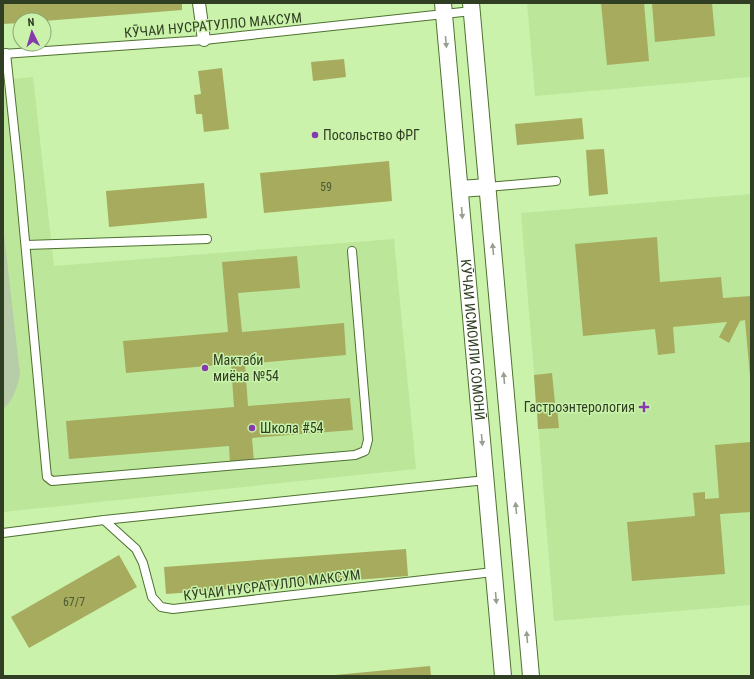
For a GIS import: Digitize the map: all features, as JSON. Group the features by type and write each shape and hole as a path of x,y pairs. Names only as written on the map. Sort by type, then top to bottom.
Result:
{"street":[{"path":"199,3 204,40"},
{"name":"КӮЧАИ ИСМОИЛИ СОМОНӢ","path":"472,7 530,676"},
{"name":"КӮЧАИ ИСМОИЛИ СОМОНӢ","path":"443,9 503,676"},
{"path":"460,189 487,187"}],"lane":[{"name":"КӮЧАИ НУСРАТУЛЛО МАКСУМ","path":"5,53 204,40 443,9 472,7"},
{"path":"5,53 26,245 47,477 52,481 355,455 365,452 368,440 352,251"},
{"path":"487,187 556,181"},
{"path":"26,245 97,242 159,242 207,239"},
{"path":"3,533 104,520 486,480"},
{"name":"КӮЧАИ НУСРАТУЛЛО МАКСУМ","path":"104,520 136,549 143,563 152,597 161,607 173,609 494,572"}],"shaded area":[{"path":"527,3 751,3 751,77 535,96"},
{"name":"Мактаби миёна №54","path":"33,77 54,266 394,239 416,469 3,512 3,80"},
{"name":"Гастроэнтерология","path":"751,194 751,605 554,621 521,213"},
{"path":"3,225 20,374 10,402 3,409"}],"building":[{"path":"3,3 182,3 182,10 52,20 52,12 12,12 12,23 3,24"},
{"path":"601,3 644,3 649,61 607,65"},
{"path":"652,3 712,3 715,36 655,42"},
{"path":"344,59 346,77 313,81 311,62"},
{"path":"222,68 229,129 204,132 202,114 196,114 194,95 201,94 198,71"},
{"path":"582,118 584,139 517,145 515,124"},
{"path":"604,149 608,194 589,196 586,150"},
{"path":"389,161 392,201 264,213 260,173"},
{"path":"204,183 207,218 109,227 106,191"},
{"path":"657,237 660,282 721,277 723,298 751,296 751,376 745,320 740,321 729,343 719,337 727,322 673,327 675,353 658,355 655,329 583,336 575,244"},
{"path":"297,256 300,288 238,293 242,332 344,323 346,355 245,364 248,406 350,398 353,430 252,438 254,462 230,464 229,446 69,459 66,421 234,407 231,364 126,373 123,341 228,332 222,262"},
{"path":"552,373 555,403 536,405 534,375"},
{"path":"557,408 559,428 538,429 537,410"},
{"path":"751,442 751,512 720,514 725,574 632,581 627,522 695,516 693,493 705,492 705,499 719,498 715,445"},
{"path":"406,549 408,576 166,594 164,567"},
{"path":"119,555 137,587 29,648 11,617"},
{"path":"430,666 431,676 335,676 335,675"}],"place":[{"name":"Посольство ФРГ","path":"315,135"},
{"name":"Мактаби миёна №54","path":"205,368"},
{"name":"Гастроэнтерология","path":"644,407"},
{"name":"Школа #54","path":"252,428"}]}
